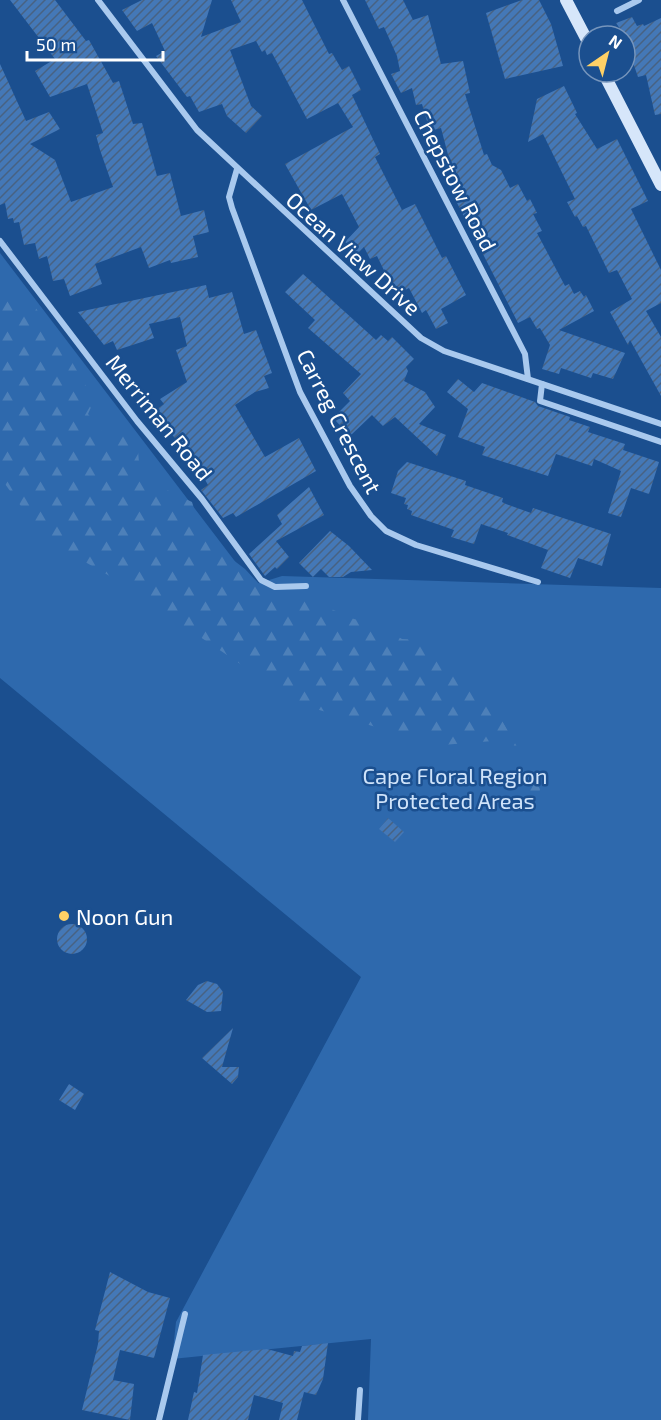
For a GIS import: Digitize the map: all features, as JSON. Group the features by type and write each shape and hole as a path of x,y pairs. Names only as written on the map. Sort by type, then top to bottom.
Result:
{"street":[{"name":"Ocean View Drive","path":"99,0 197,130 432,346 661,424"},
{"name":"Chepstow Road","path":"343,0 525,354 528,379"},
{"path":"566,0 579,24"},
{"path":"617,11 639,0"},
{"path":"609,84 661,185"},
{"name":"Carreg Crescent","path":"237,169 230,197 232,208 269,314 300,392 357,497 379,525 402,539 538,582"},
{"name":"Merriman Road","path":"0,241 137,421 202,499 261,580 276,586 306,586"},
{"path":"542,384 540,401 661,442"},
{"path":"159,1420 185,1314"},
{"path":"358,1420 360,1390"}],"green space":[{"name":"Cape Floral Region Protected Areas","path":"0,253 253,585 282,576 661,588 661,1420 368,1420 371,1339 172,1359 176,1322 361,977 0,678"},
{"path":"0,283 11,295 30,299 39,313 47,340 66,352 90,393 92,405 88,414 103,435 107,436 121,427 133,434 136,439 141,469 167,490 192,502 197,518 224,553 245,569 262,587 282,596 320,604 354,619 373,622 402,639 421,640 435,647 450,662 458,677 492,702 540,788 539,797 528,795 501,747 493,741 442,745 423,733 399,734 316,709 285,694 108,575 64,550 47,536 23,509 0,477"}],"building":[{"path":"10,0 55,0 86,41 89,40 113,83 119,81 133,124 142,123 157,176 170,173 181,216 204,210 209,232 193,236 198,257 171,263 170,260 149,268 141,247 95,264 102,284 70,296 64,279 53,281 47,256 39,259 35,243 24,245 19,222 14,223 13,218 8,219 5,203 0,205 0,64 26,121 49,112 60,129 30,144 55,160 71,202 113,187 96,135 103,133 87,84 50,97 35,71 55,59"},
{"path":"142,0 212,0 201,37 241,22 231,0 302,0 329,54 332,53 342,70 349,66 361,90 352,95 380,154 375,157 402,210 415,204 442,258 446,256 466,295 441,309 448,323 436,329 426,310 422,313 409,288 396,295 377,256 370,259 364,247 357,254 345,242 359,227 342,194 311,210 285,164 353,127 338,103 307,119 272,53 267,55 265,50 262,52 256,41 230,50 251,106 262,116 246,133 227,116 222,104 199,112 190,96 187,97 156,56 165,51 152,23 137,31 122,10"},
{"path":"365,0 403,0 413,20 428,15 441,64 463,61 470,93 465,94 484,155 487,154 492,165 501,170 510,188 518,184 527,201 530,199 537,213 533,214 542,231 537,233 565,286 569,284 574,294 580,291 584,297 586,295 594,311 559,330 625,353 613,379 593,373 591,378 561,368 559,374 542,369 550,345 530,317 518,323 455,199 465,193 452,170 441,128 430,131 422,104 416,105 412,88 401,93 391,74 400,71 397,56 384,27 379,29"},
{"path":"522,0 539,0 551,24 563,66 505,79 486,13"},
{"path":"632,17 636,24 617,24"},
{"path":"661,18 661,114 655,115 646,75 638,77 637,26 643,24 644,26"},
{"path":"564,86 577,113 575,114 597,149 617,139 648,201 631,209 661,270 661,303 646,311 661,337 661,396 630,340 628,345 610,312 632,299 617,270 609,273 586,226 583,227 577,216 575,217 567,202 575,199 543,134 528,142 537,99"},
{"path":"303,274 376,340 381,335 388,341 392,337 414,359 406,367 408,371 404,381 425,392 435,407 419,424 446,435 437,456 395,417 383,426 372,415 350,436 335,420 337,418 335,416 350,401 343,393 361,374 308,328 315,320 285,292"},
{"path":"206,285 209,298 232,292 244,334 256,330 272,373 264,376 269,388 255,392 235,405 265,457 299,438 316,471 236,517 233,513 223,518 201,490 208,485 195,462 153,412 164,404 160,399 187,382 176,350 187,346 180,317 149,324 154,338 117,350 113,341 104,345 78,312"},
{"path":"458,379 474,392 482,383 535,402 538,406 590,427 588,432 625,444 623,450 659,462 649,494 631,488 621,517 608,513 621,471 594,459 592,466 556,454 548,476 482,455 485,447 458,437 468,409 447,392"},
{"path":"407,462 466,481 465,485 503,498 502,502 531,513 533,508 611,534 602,566 578,558 570,578 541,568 548,550 481,524 474,544 451,537 454,530 411,515 412,511 407,509 408,505 404,504 406,498 391,493 398,471"},
{"path":"309,487 324,515 276,541 289,557 277,569 275,567 265,576 249,554 282,524 277,515"},
{"path":"330,531 349,546 372,570 351,572 343,577 329,577 321,569 313,577 299,563"},
{"path":"388,818 404,832 395,842 379,829"},
{"path":"72,924 83,928 87,939 83,950 72,954 61,950 57,939 61,928"},
{"path":"207,981 217,984 223,992 221,1011 207,1012 186,1000 198,985"},
{"path":"233,1028 222,1067 239,1067 238,1077 232,1084 202,1058"},
{"path":"69,1084 84,1094 75,1110 59,1100"},
{"path":"110,1272 148,1292 170,1298 154,1358 120,1350 113,1380 134,1384 130,1420 82,1410 98,1344 99,1331 95,1330"},
{"path":"328,1343 323,1379 316,1395 304,1392 297,1420 279,1420 283,1403 254,1395 248,1420 188,1420 194,1392 197,1393 203,1355 267,1349 293,1356 294,1351 300,1352 302,1346"}],"place":[{"name":"Noon Gun","path":"64,916"}]}
